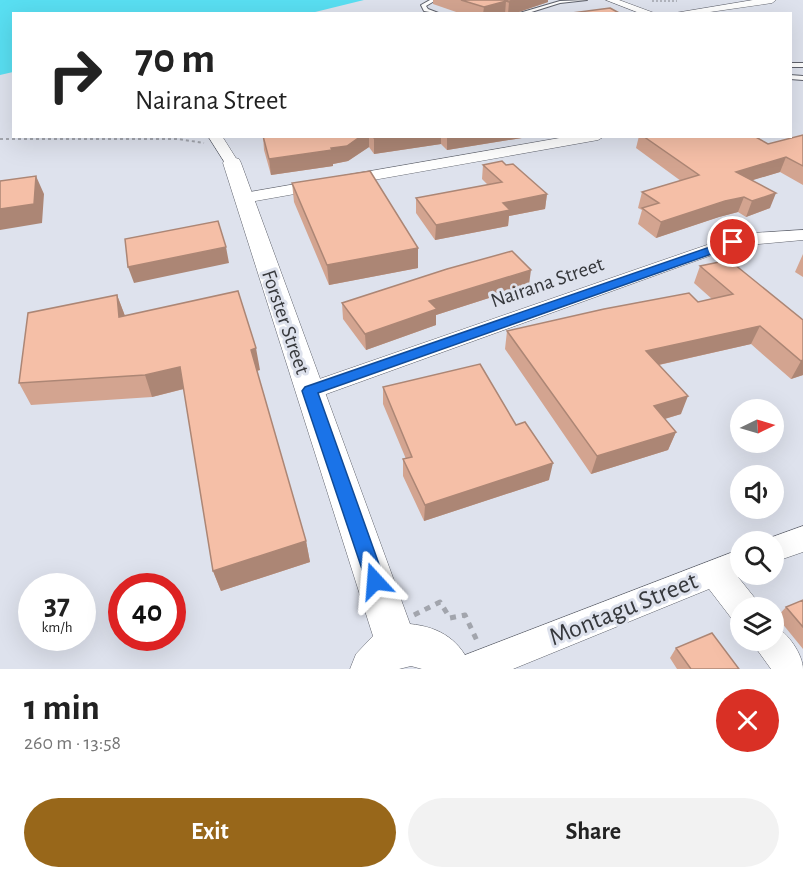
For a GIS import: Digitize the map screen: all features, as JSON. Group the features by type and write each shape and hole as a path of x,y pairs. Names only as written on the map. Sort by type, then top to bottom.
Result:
{"street":[{"path":"610,0 647,12"},
{"path":"687,12 772,0"},
{"path":"244,198 587,138"},
{"name":"Forster Street","path":"223,148 244,198 310,391 384,658"},
{"name":"Nairana Street","path":"310,391 733,242 753,238 803,235"},
{"path":"784,546 803,539"},
{"path":"728,567 739,597"},
{"name":"Montagu Street","path":"472,669 728,567"},
{"path":"384,658 411,644 424,646 437,652 451,669"},
{"path":"777,651 791,669"}],"lane":[{"path":"432,12 426,10 423,5 434,0"},
{"path":"554,0 560,2"},
{"path":"525,12 560,2 585,0"},
{"path":"792,65 803,59"},
{"path":"792,65 803,65"}],"path":[{"path":"642,0 679,1"},
{"path":"0,139 178,139 223,148"}],"water":[{"path":"0,0 364,0 315,12 12,12 12,72 0,75"}],"building":[{"path":"461,0 516,0 484,7"},
{"path":"610,8 617,12 579,12"},
{"path":"803,135 803,166 786,157 736,172 776,193 752,201 744,197 725,201 661,222 642,208 659,203 642,192 699,175 646,138 758,138 768,144"},
{"path":"264,138 358,138 347,146 331,148 332,150 269,159"},
{"path":"502,161 506,165 513,164 547,194 503,203 510,210 436,225 416,198 502,182 483,165"},
{"path":"370,171 418,248 327,265 292,183"},
{"path":"36,176 34,204 0,209 0,181"},
{"path":"218,221 226,247 128,267 125,239"},
{"path":"512,251 531,270 429,301 437,309 365,334 342,303 447,269"},
{"path":"729,260 803,320 803,360 801,361 760,326 646,351 688,396 654,406 676,432 597,456 507,331 689,293 698,302 733,294 700,266"},
{"path":"238,291 256,348 251,350 306,541 213,571 180,367 145,375 19,383 28,313 117,295 119,317"},
{"path":"480,364 516,425 525,422 553,463 425,505 403,459 412,457 383,387"},
{"path":"803,600 803,627 786,607"},
{"path":"712,633 739,669 691,669 676,648"}],"route":[{"path":"375,581 310,391 733,242"}]}
